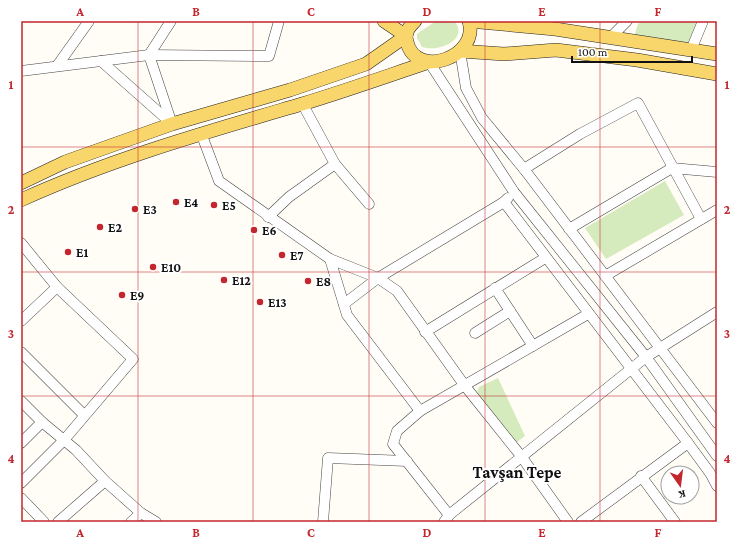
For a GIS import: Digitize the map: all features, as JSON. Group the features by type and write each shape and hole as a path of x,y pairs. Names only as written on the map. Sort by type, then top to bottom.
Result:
{"main road":[{"path":"384,21 406,36"},
{"path":"416,21 407,31 406,36 408,49 413,56 429,62"},
{"path":"21,200 60,183 201,133 302,104 429,62 441,60 460,51 468,43 471,34 469,21 555,29 717,54"},
{"path":"541,21 555,29"},
{"path":"21,183 65,162 172,124 290,90 366,64 406,36"},
{"path":"460,51 504,54 556,50 637,60 717,74"}],"street":[{"path":"57,66 89,21"},
{"path":"149,55 171,21"},
{"path":"21,71 149,55 269,56 279,21"},
{"path":"610,38 627,21"},
{"path":"691,50 703,21"},
{"path":"460,51 466,88 482,118 524,169 658,348 717,423"},
{"path":"149,55 172,124"},
{"path":"101,61 172,124"},
{"path":"429,62 514,192 646,357 717,456"},
{"path":"524,169 580,134 638,103 701,219"},
{"path":"302,104 335,164 369,204"},
{"path":"201,133 219,181 268,217 330,259 378,278 397,291 425,332 465,386 521,456 568,522"},
{"path":"268,217 289,197 335,164"},
{"path":"569,229 672,168 717,172"},
{"path":"344,304 378,278 504,202 514,192"},
{"path":"504,202 588,314 688,443 710,473 717,486"},
{"path":"604,276 717,210"},
{"path":"21,243 57,287 133,359 64,440 21,483"},
{"path":"425,332 546,258"},
{"path":"330,259 347,315 420,411"},
{"path":"21,321 57,287"},
{"path":"495,288 533,346"},
{"path":"475,333 510,310"},
{"path":"588,314 420,411 397,431 393,444 407,461 447,519 521,456 631,368 658,348 717,312"},
{"path":"21,352 84,415"},
{"path":"22,405 76,450 105,481 141,513 156,522"},
{"path":"21,443 42,422"},
{"path":"581,522 641,476 688,443"},
{"path":"323,522 328,458 407,461"},
{"path":"641,476 675,522"},
{"path":"58,522 105,481"},
{"path":"21,498 44,522"},
{"path":"131,522 141,513"}],"green space":[{"path":"436,21 454,21 458,27 456,38 451,43 437,48 422,47 417,38 417,34"},
{"path":"642,21 699,21 691,44 634,37 638,24"},
{"path":"665,181 684,215 606,259 585,228"},
{"path":"498,378 525,436 516,443 477,392 479,387"}],"place":[{"name":"E4","path":"176,202"},
{"name":"E5","path":"214,205"},
{"name":"E3","path":"135,209"},
{"name":"E2","path":"100,227"},
{"name":"E6","path":"254,230"},
{"name":"E1","path":"68,252"},
{"name":"E7","path":"282,255"},
{"name":"E10","path":"153,267"},
{"name":"E12","path":"224,280"},
{"name":"E8","path":"308,281"},
{"name":"E9","path":"122,295"},
{"name":"E13","path":"260,302"}],"district":[{"name":"Tavşan Tepe","path":"517,472"}]}
